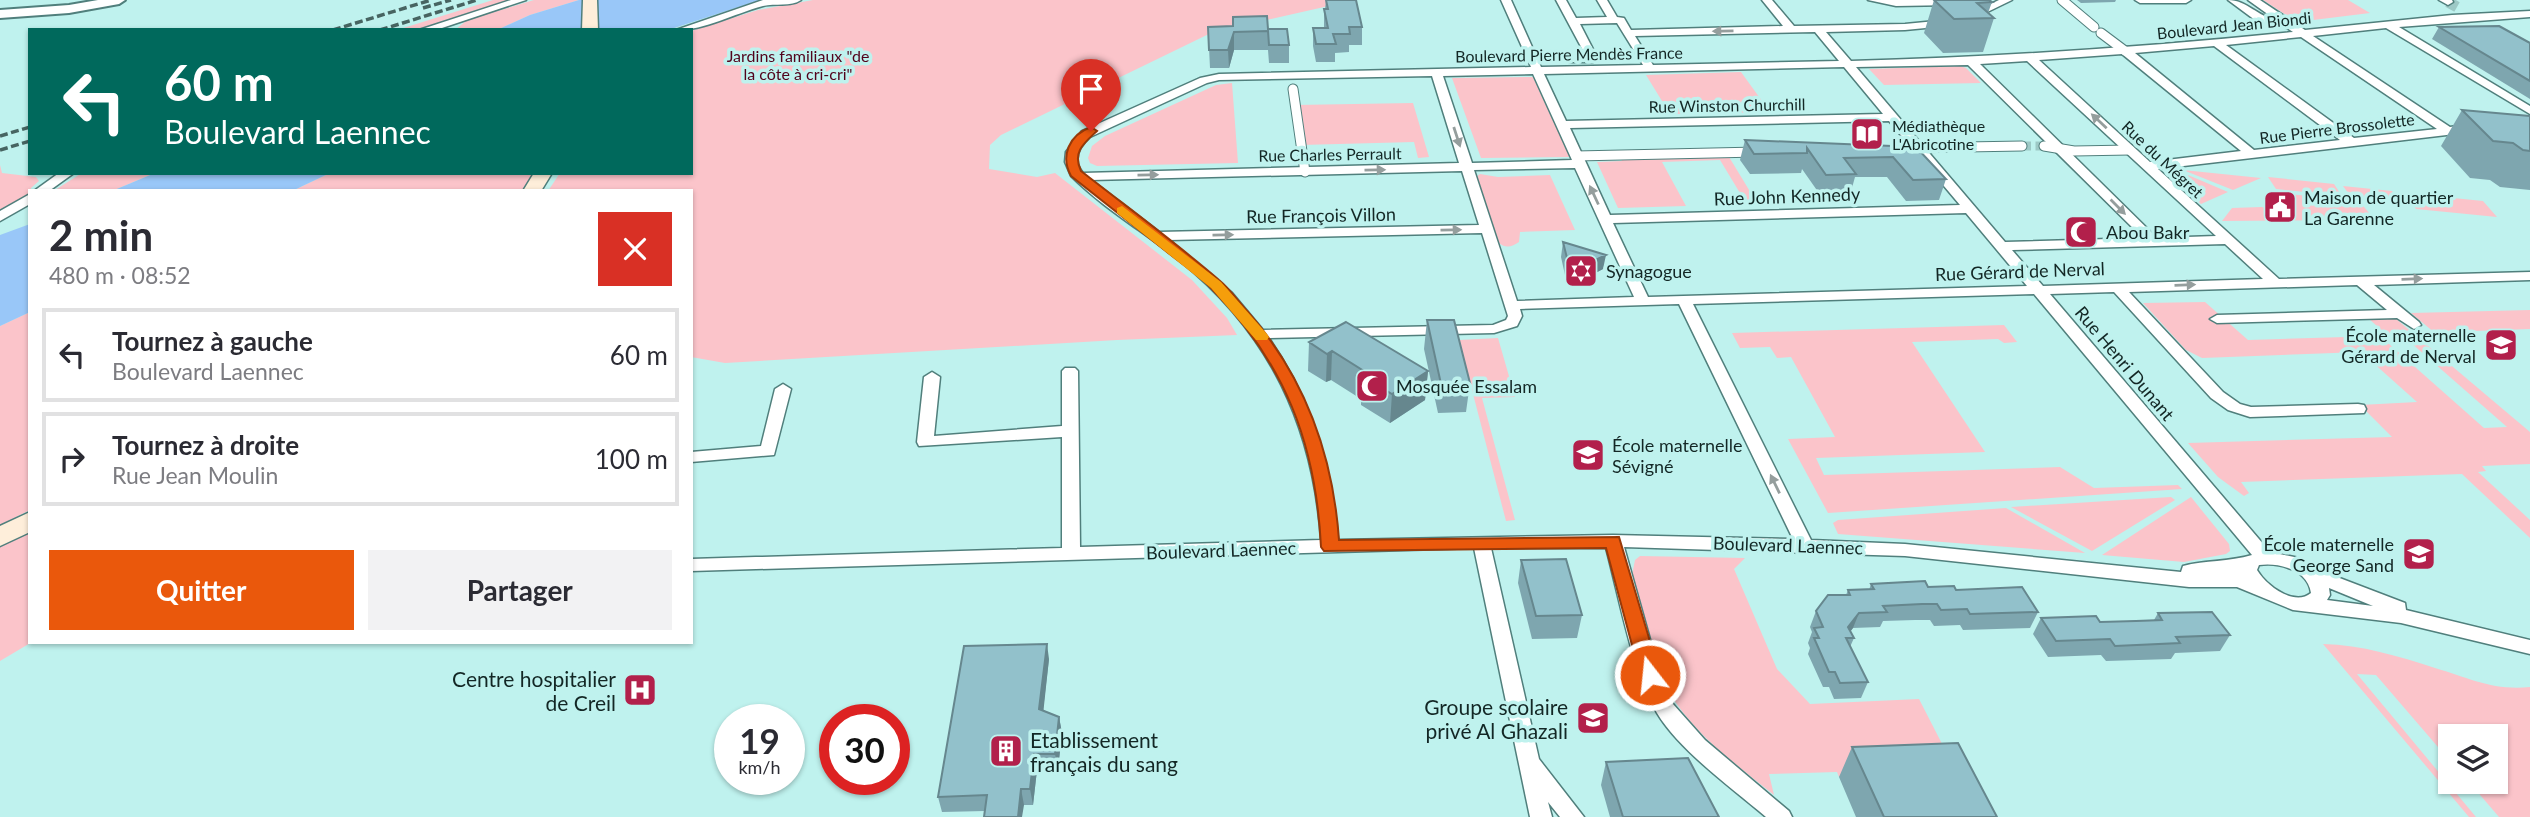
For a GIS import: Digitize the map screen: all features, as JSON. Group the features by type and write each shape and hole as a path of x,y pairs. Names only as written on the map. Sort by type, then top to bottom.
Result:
{"main road":[{"path":"590,0 590,28"},
{"path":"0,537 28,522"}],"street":[{"path":"0,14 120,0"},
{"path":"430,28 521,0"},
{"path":"687,28 763,3 796,0"},
{"path":"1506,0 1643,302"},
{"path":"1535,66 1593,59 1561,0"},
{"path":"1602,0 1614,20 1620,20 1650,68"},
{"path":"1767,0 1791,29"},
{"path":"1628,33 1939,25 2007,0"},
{"path":"2062,0 2252,154"},
{"path":"2140,0 2186,0"},
{"path":"2233,0 2263,21 2291,26"},
{"path":"2253,0 2448,131"},
{"path":"1878,1 1969,2 1991,8"},
{"path":"2450,3 2473,16"},
{"name":"Boulevard Jean Biondi","path":"1940,62 2125,51 2473,16 2530,15"},
{"path":"1573,21 1608,20"},
{"path":"2387,24 2530,111"},
{"name":"Rue Henri Dunant","path":"1818,29 2038,289 2258,560"},
{"path":"2216,43 2351,142"},
{"name":"Rue du Mégret","path":"2030,58 2275,283"},
{"name":"Boulevard Pierre Mendès France","path":"1079,177 1071,163 1073,150 1081,137 1209,79 1292,82 1535,66 1650,68 1940,62"},
{"path":"1971,62 2017,107 2050,146 2154,242"},
{"path":"1259,334 1502,328 1514,319 1436,72"},
{"path":"1292,82 1305,172"},
{"path":"2510,99 2530,99"},
{"name":"Rue Winston Churchill","path":"1562,124 1892,117"},
{"path":"2516,122 2530,121"},
{"name":"Rue Pierre Brossolette","path":"2148,166 2489,126"},
{"path":"1899,149 2022,146"},
{"path":"2050,146 2074,151 2130,150"},
{"path":"1578,160 1766,152"},
{"name":"Rue Charles Perrault","path":"1079,177 1467,168 1578,160"},
{"path":"43,189 65,175"},
{"path":"1079,177 1216,285 1259,334 1293,387 1312,434 1328,503 1330,547"},
{"path":"0,217 28,199"},
{"name":"Rue John Kennedy","path":"1605,219 1969,209"},
{"name":"Rue François Villon","path":"1155,236 1487,229"},
{"path":"2001,246 2229,240"},
{"name":"Rue Gérard de Nerval","path":"1511,305 2530,276"},
{"path":"2361,281 2414,325"},
{"path":"2117,287 2217,395 2234,407 2258,412 2358,408"},
{"path":"1684,300 1805,545"},
{"path":"2217,318 2400,314"},
{"path":"1070,371 1071,554"},
{"path":"932,377 925,442 1071,431"},
{"path":"693,457 768,452 783,389"},
{"path":"1613,541 1650,675 1665,709 1698,746 1781,817"},
{"name":"Boulevard Laennec","path":"693,565 1481,542 1613,541 1805,545 1961,555 2189,580 2238,580 2259,587 2277,598 2304,604 2392,614 2464,629"},
{"path":"1481,542 1541,817"},
{"path":"2259,587 2249,573 2258,560 2287,561 2368,598 2530,647"},
{"name":"Boulevard Laennec","path":"2127,572 2190,571 2258,560"},
{"path":"2304,604 2316,601 2322,595 2318,582 2308,572"},
{"path":"1530,764 1573,817"}],"green space":[{"path":"493,0 509,0 421,28 403,28"},
{"path":"534,0 579,0 530,15 501,28 457,28 467,20"},
{"name":"Jardins familiaux \"de la côte à cri-cri\"","path":"813,0 1355,0 1213,32 1001,135 990,145 989,169 1037,177 1055,173 1192,280 1227,318 1237,335 725,363 693,357 693,189 549,189 559,175 693,175 693,30 758,10"},
{"path":"2263,0 2348,0 2370,13 2297,22"},
{"path":"1966,68 1981,83 1884,85 1869,69"},
{"path":"1741,72 1770,112 1670,114 1646,75"},
{"path":"1533,77 1570,157 1481,158 1452,78"},
{"path":"1232,83 1238,163 1097,166 1090,163 1088,158 1092,146 1105,136 1216,85"},
{"path":"1413,103 1429,157 1418,158 1414,142 1301,145 1295,105"},
{"path":"1726,152 1757,203 1746,203 1720,160 1662,162 1686,206 1618,208 1597,162 1622,161 1619,155"},
{"path":"0,165 2,173 36,177 39,181 28,189 28,195 0,214"},
{"path":"2183,170 2261,178 2233,190"},
{"path":"1480,174 1498,177 1550,175 1575,230 1520,232 1519,242 1503,246 1498,242 1476,177"},
{"path":"79,175 150,175 117,189 57,189"},
{"path":"326,175 535,175 524,189 296,189"},
{"path":"2170,175 2188,175 2228,192 2201,204"},
{"path":"2268,177 2334,184 2342,196 2276,189"},
{"path":"2343,186 2392,191 2401,202 2351,197"},
{"path":"2279,193 2359,201 2370,214 2388,220 2222,221 2232,208 2262,207 2287,215 2294,206 2274,199"},
{"path":"2404,193 2483,201 2497,217 2416,209"},
{"path":"2205,302 2248,340 2380,336 2484,428 2507,427 2402,335 2388,336 2368,318 2395,318 2530,432 2530,464 2482,466 2486,471 2478,472 2530,520 2530,538 2462,474 2241,482 2249,493 2244,496 2218,477 2188,443 2392,437 2360,405 2417,402 2361,352 2202,358 2186,350 2143,303"},
{"path":"2530,310 2530,329 2446,332 2451,337 2441,338 2411,313"},
{"path":"28,313 28,511 0,525 0,326"},
{"path":"2004,325 2017,342 2004,343 1998,339 1912,342 1985,452 1816,458 1824,475 2060,467 2094,488 2178,485 2182,489 1828,513 1788,439 1835,437 1791,357 1777,358 1770,347 1740,348 1732,333"},
{"path":"1498,338 1515,397 1482,398 1515,520 1506,521 1459,340"},
{"path":"2171,497 2175,500 2092,551 2011,507"},
{"path":"2191,497 2229,544 2230,551 2226,554 2184,562 2102,555"},
{"path":"2006,508 2085,553 1838,534 1833,523 1838,520"},
{"path":"28,532 29,644 0,661 0,547"},
{"path":"1640,556 1745,558 1734,569 1777,669 1810,704 1919,699 1957,773 1839,777 1837,772 1769,774 1774,795 1704,736 1670,693 1653,650 1632,575 1635,560"},
{"path":"2323,644 2380,652 2493,685 2530,687 2530,817 2499,817 2479,794 2508,794 2508,724 2438,724 2438,747 2376,675 2357,674 2438,771 2438,780"},
{"path":"2450,794 2457,794 2476,817 2469,817"}],"water":[{"path":"579,0 760,0 674,28 501,28 530,15"},
{"path":"150,175 326,175 296,189 117,189"},
{"path":"28,225 28,313 0,326 0,235"}],"building":[{"path":"1326,0 1356,0 1362,27 1349,27 1350,34 1333,34 1336,44 1316,44 1313,28 1328,28 1324,9 1328,9"},
{"path":"1934,0 1989,0 1992,2 1977,3 1994,18 1954,19"},
{"path":"1267,16 1268,29 1287,29 1289,45 1269,45 1268,31 1234,32 1228,50 1209,50 1208,27 1233,26 1233,17"},
{"path":"2499,26 2530,43 2530,81 2439,27"},
{"path":"2462,110 2530,116 2530,151 2513,143 2493,141"},
{"path":"1745,140 1916,147 1946,179 1913,180 1893,157 1844,158 1856,174 1826,175 1807,148 1807,153 1754,154"},
{"path":"1563,242 1606,255 1570,270"},
{"path":"1427,320 1454,320 1470,383 1441,384"},
{"path":"1346,322 1428,371 1392,394 1362,376 1367,373 1332,351 1327,354 1309,342"},
{"path":"1566,559 1582,615 1536,616 1521,560"},
{"path":"1925,581 1928,587 1954,586 1956,590 2022,587 2038,612 1970,614 1967,609 1941,610 1937,604 1922,604 1883,606 1887,612 1859,613 1848,627 1854,638 1846,638 1868,682 1840,683 1835,672 1829,672 1814,638 1819,638 1814,628 1823,627 1816,611 1828,595 1850,595 1848,590 1874,589 1871,584"},
{"path":"2212,612 2230,635 2176,637 2180,643 2115,646 2110,639 2056,641 2041,618 2096,616 2100,622 2136,621 2162,620 2158,613"},
{"name":"Etablissement français du sang","path":"1047,644 1039,709 1059,717 1055,754 1034,754 1030,789 1021,789 1018,817 984,817 987,795 938,797 964,646"},
{"path":"1958,743 1997,817 1884,817 1852,747"},
{"path":"1688,758 1719,817 1623,817 1606,762"}],"tunnel":[{"path":"2448,2 2457,7"},
{"path":"2022,146 2044,146"}],"railway":[{"path":"340,28 431,0"},
{"path":"423,8 451,0"},
{"path":"386,28 477,0"},
{"path":"0,136 28,128"},
{"path":"0,150 28,142"}],"slow traffic":[{"path":"1122,210 1216,285 1236,304 1261,337"}],"place":[{"name":"Médiathèque L'Abricotine","path":"1867,134"},
{"name":"Maison de quartier La Garenne","path":"2280,207"},
{"name":"Abou Bakr","path":"2081,232"},
{"name":"Synagogue","path":"1581,271"},
{"name":"École maternelle Gérard de Nerval","path":"2501,345"},
{"name":"Mosquée Essalam","path":"1372,386"},
{"name":"École maternelle Sévigné","path":"1588,455"},
{"name":"École maternelle George Sand","path":"2419,554"},
{"name":"Centre hospitalier de Creil","path":"640,690"},
{"name":"Groupe scolaire privé Al Ghazali","path":"1593,718"},
{"name":"Etablissement français du sang","path":"1006,751"}],"route":[{"path":"1091,131 1081,137 1073,150 1070,158 1075,173 1192,264 1236,304 1293,387 1312,434 1323,474 1330,520 1330,547 1613,541 1650,675"}]}
